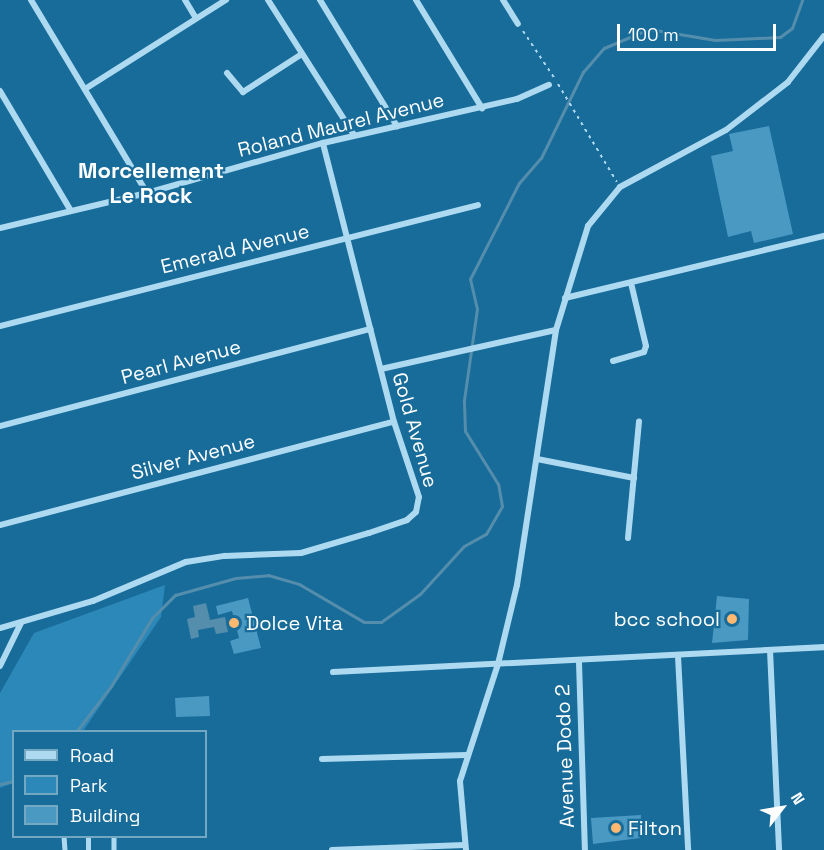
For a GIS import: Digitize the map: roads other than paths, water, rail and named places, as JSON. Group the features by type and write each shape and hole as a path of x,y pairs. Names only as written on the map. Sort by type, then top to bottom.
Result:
{"street":[{"path":"31,0 147,193"},
{"path":"185,0 196,18"},
{"path":"85,88 226,0"},
{"path":"268,0 354,135"},
{"path":"320,0 397,126"},
{"path":"416,0 482,108"},
{"path":"503,0 518,24"},
{"path":"332,850 465,848 460,781 498,664 517,585 556,330 588,226 620,187 726,130 788,82 824,36"},
{"path":"227,73 243,92 303,54"},
{"name":"Roland Maurel Avenue","path":"0,228 147,193 354,135 482,108 549,85"},
{"path":"0,91 71,211"},
{"name":"Gold Avenue","path":"0,628 93,601 186,562 225,556 301,553 407,520 416,512 419,497 394,422 345,238 323,143"},
{"name":"Emerald Avenue","path":"0,326 478,205"},
{"path":"565,297 824,236"},
{"path":"613,361 644,352 646,346 631,283"},
{"name":"Pearl Avenue","path":"0,426 371,329"},
{"path":"381,369 556,330"},
{"name":"Silver Avenue","path":"0,525 394,422"},
{"path":"628,537 639,422"},
{"path":"537,459 634,478"},
{"path":"0,666 21,623"},
{"path":"333,672 579,662 824,647"},
{"path":"770,650 779,850"},
{"path":"678,656 688,850"},
{"name":"Avenue Dodo 2","path":"579,662 585,850"},
{"path":"322,759 467,755"}],"waterway":[{"path":"78,730 111,686 152,618 175,595 236,578 268,575 299,584 364,622 381,622 420,594 464,546 486,534 502,506 498,484 465,431 464,400 477,309 470,279 519,183 541,158 583,72 604,48 649,29 715,40 780,37 792,28 802,0"},
{"path":"0,784 12,781"}],"place":[{"name":"bcc school","path":"732,619"},
{"name":"Dolce Vita","path":"234,623"},
{"name":"Filton","path":"616,828"}],"district":[{"name":"Morcellement Le Rock","path":"151,182"}]}
